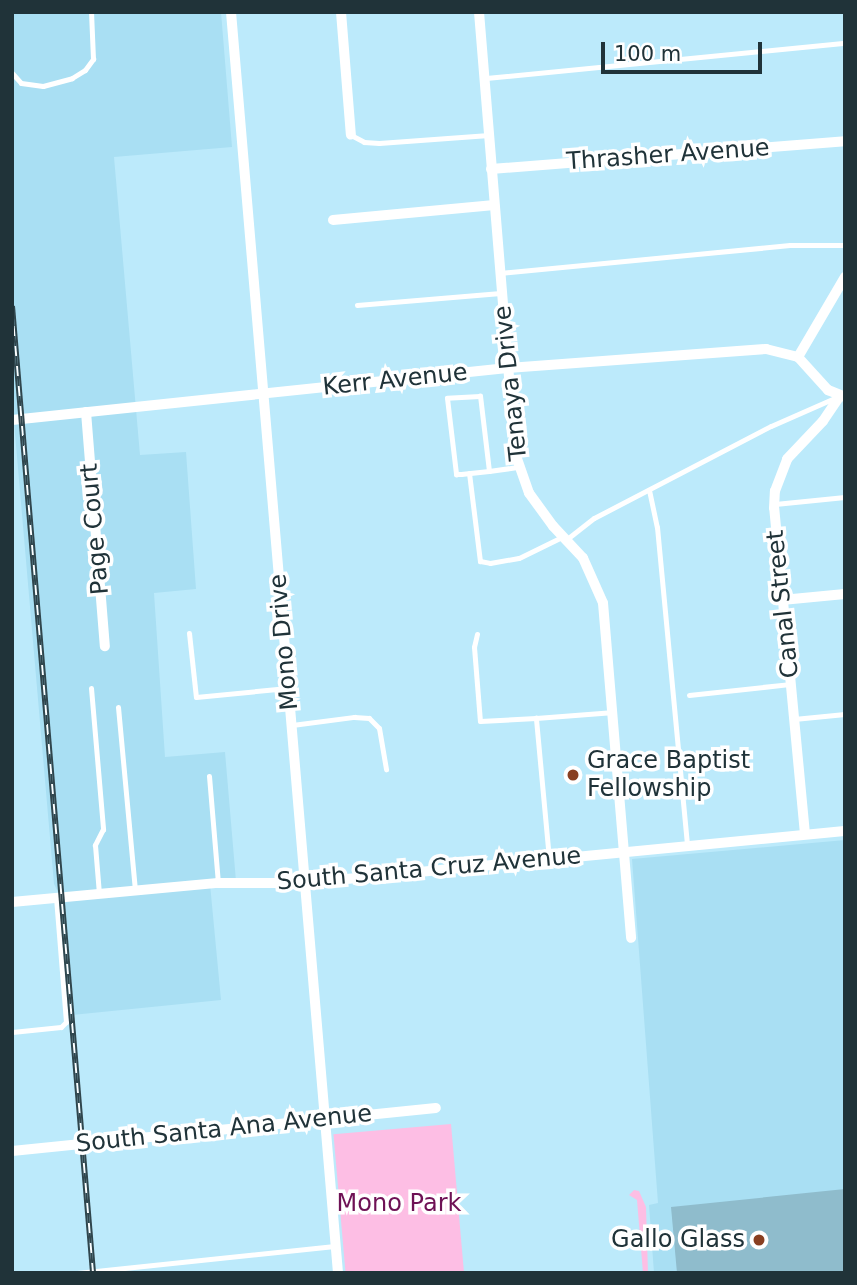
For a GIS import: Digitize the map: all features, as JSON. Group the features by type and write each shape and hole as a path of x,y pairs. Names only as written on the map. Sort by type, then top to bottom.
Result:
{"street":[{"name":"Mono Drive","path":"231,12 338,1273"},
{"path":"341,12 351,135"},
{"name":"Tenaya Drive","path":"479,12 512,435 519,467 541,511 566,537 590,570 603,603 631,938"},
{"name":"Thrasher Avenue","path":"491,169 845,141"},
{"path":"333,220 494,205"},
{"path":"842,396 828,390 798,356 845,276"},
{"name":"Kerr Avenue","path":"12,420 507,368 766,349 798,356"},
{"name":"Canal Street","path":"805,834 774,504 787,459 823,421 842,396"},
{"name":"Page Court","path":"86,412 105,646"},
{"path":"782,600 845,594"},
{"name":"South Santa Cruz Avenue","path":"12,902 218,883 305,883 845,831"},
{"name":"South Santa Ana Avenue","path":"12,1151 436,1108"}],"lane":[{"path":"12,73 21,83 43,86 72,78 85,70 93,59 91,12"},
{"path":"484,78 845,43"},
{"path":"351,135 364,142 379,143 489,135"},
{"path":"499,274 790,245 832,242 845,245"},
{"path":"357,305 501,293"},
{"path":"832,299 845,298"},
{"path":"489,471 480,396 447,398 456,474 489,471 519,467"},
{"path":"469,473 480,561 490,563 519,558 566,537 594,518 771,426 842,396"},
{"path":"649,490 657,527 687,845"},
{"path":"774,504 845,497"},
{"path":"189,633 196,697 288,688"},
{"path":"477,634 474,647 480,720 614,712"},
{"path":"688,695 791,684"},
{"path":"91,688 103,829 95,845 99,894"},
{"path":"118,707 135,891"},
{"path":"794,719 845,714"},
{"path":"292,725 333,718 369,718 379,727 386,769"},
{"path":"536,718 549,859"},
{"path":"209,776 218,883"},
{"path":"12,1032 61,1027 66,1022 56,898"},
{"path":"77,1273 336,1246"}],"shaded area":[{"path":"12,12 221,12 232,147 114,157 140,455 186,452 196,589 154,593 165,757 225,752 236,881 210,884 221,1000 72,1015 58,892 54,884 12,399"},
{"path":"845,840 845,1273 654,1273 649,1205 658,1203 632,859"}],"green space":[{"name":"Mono Park","path":"451,1124 464,1273 346,1273 333,1134"},
{"path":"634,1190 639,1191 646,1207 648,1273 643,1273 637,1200 629,1195"}],"building":[{"name":"Gallo Glass","path":"845,1189 845,1273 677,1273 671,1207"}],"railway":[{"path":"12,306 93,1273"}],"place":[{"name":"Grace Baptist Fellowship","path":"573,775"},
{"name":"Gallo Glass","path":"759,1240"}]}
